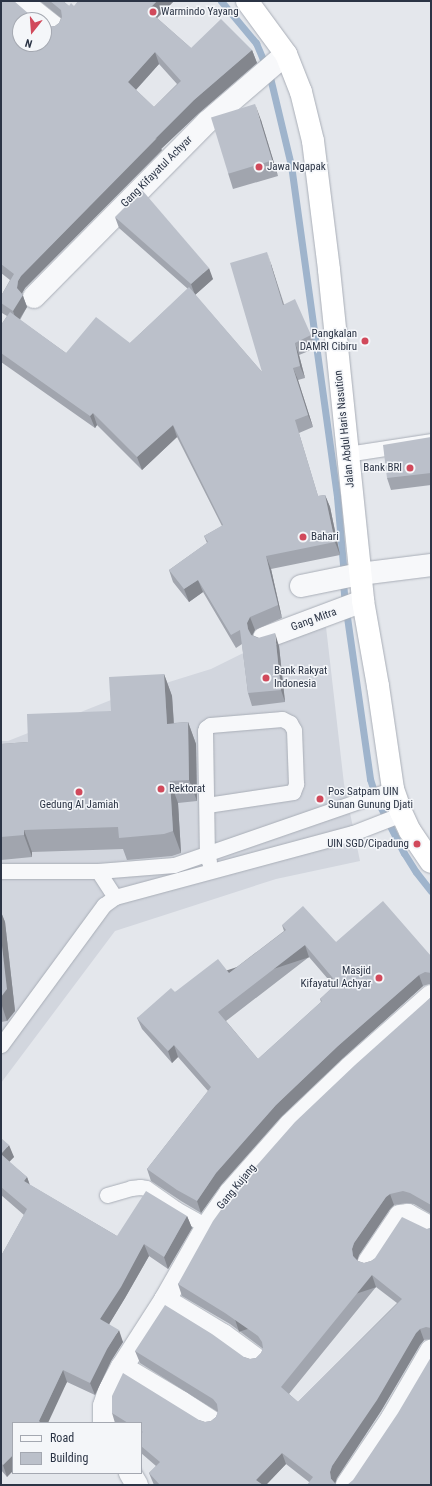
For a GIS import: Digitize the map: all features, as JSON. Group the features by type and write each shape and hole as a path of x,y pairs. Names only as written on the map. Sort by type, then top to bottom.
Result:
{"highway":[{"name":"Jalan Abdul Haris Nasution","path":"247,1 286,54 301,92 313,141 329,270 363,601 378,686 393,789 407,824 430,859"}],"street":[{"path":"21,1 54,27"},
{"name":"Gang Kifayatul Achyar","path":"34,297 207,122 286,54"},
{"path":"301,586 360,574 431,565"},
{"name":"Gang Mitra","path":"264,638 363,601"},
{"name":"Gang Kujang","path":"104,1422 104,1406 109,1391 122,1367 165,1300 207,1226 230,1193 290,1124 351,1067 431,996"},
{"path":"369,1262 400,1216 408,1215 431,1228"},
{"path":"165,1300 223,1335 255,1358"},
{"path":"347,1485 392,1418 431,1351"},
{"path":"122,1367 182,1402 210,1421"},
{"path":"131,1474 137,1485"}],"lane":[{"path":"348,454 431,441"},
{"path":"207,805 293,792 296,784 294,730 290,722 282,720 208,726 205,731 207,853 211,871"},
{"path":"1,871 98,871 174,865 393,789"},
{"path":"1,1044 104,904 115,897 353,833 407,824"},
{"path":"98,871 115,897"},
{"path":"107,1195 136,1188 146,1188 176,1209 207,1226"}],"shaded area":[{"path":"325,618 344,784 360,861 276,879 115,931 1,1083 1,741 8,741 111,700 211,669 272,639"}],"building":[{"path":"1,1 14,1 27,12 12,12 12,52 52,52 52,26 59,23 62,17 61,10 50,1 63,1 69,6 71,3 74,6 78,1 157,1 148,10 191,48 221,19 252,50 194,100 21,276 18,281 17,288 23,295 13,311 1,303 1,296 14,274 1,264","holes":["155,52 181,81 154,107 128,82"]},
{"path":"255,104 272,160 228,174 211,117"},
{"path":"142,190 209,268 191,284 115,217"},
{"path":"267,252 283,305 295,299 311,335 295,343 300,366 293,368 308,415 295,420 318,496 325,495 335,542 266,556 278,605 250,617 247,623 251,635 258,638 275,633 281,690 248,693 240,630 231,635 198,580 184,589 169,570 208,542 204,536 223,525 173,425 137,457 93,413 90,416 1,353 1,325 10,312 66,353 96,317 130,343 189,287 262,372 230,263"},
{"name":"Bank BRI","path":"431,437 431,473 387,478 383,445"},
{"path":"164,674 167,724 188,722 189,780 170,781 173,831 164,834 119,838 118,827 24,830 24,835 1,837 1,744 28,742 27,714 111,711 109,677"},
{"path":"383,901 431,956 431,973 425,972 419,975 338,1046 276,1105 216,1173 197,1201 177,1190 147,1169 211,1087 174,1045 168,1051 137,1018 171,988 175,992 218,959 229,973 286,930 282,925 303,906 336,942","holes":["305,945 337,983 320,999 322,1001 258,1059 218,1012"]},
{"path":"1,937 7,989 1,997"},
{"path":"431,997 431,1205 410,1193 403,1191 390,1194 386,1197 354,1243 352,1249 353,1256 358,1261 364,1263 371,1261 375,1258 402,1217 427,1229 431,1228 431,1328 426,1327 420,1329 416,1333 377,1400 332,1466 330,1472 331,1479 339,1485 307,1485 313,1477 282,1453 256,1480 263,1485 160,1485 149,1473 160,1462 142,1447 142,1422 126,1422 112,1413 112,1396 123,1373 199,1420 205,1422 211,1421 216,1417 218,1411 217,1404 213,1399 135,1351 165,1305 212,1334 244,1357 250,1359 256,1358 261,1353 263,1348 262,1342 258,1336 225,1313 178,1284 213,1221 236,1189 295,1122 355,1065","holes":["372,1275 402,1299 298,1402 281,1387"]},
{"path":"1,1138 9,1145 1,1154"},
{"path":"1,1154 27,1177 24,1181 117,1236 146,1191 187,1216 164,1257 144,1244 121,1287 100,1319 119,1330 107,1349 90,1383 63,1370 39,1421 40,1422 12,1422 12,1456 3,1465 1,1463 1,1256 27,1209 1,1187"},
{"path":"431,1357 431,1485 347,1485 353,1480 398,1413"}],"waterway":[{"path":"221,1 256,43 266,67"},
{"path":"269,73 291,165 337,497 344,575"},
{"path":"343,582 345,605"},
{"path":"346,610 370,779 375,794"},
{"path":"376,798 386,818"},
{"path":"388,822 404,853 416,872 431,891"}],"place":[{"name":"Warmindo Yayang","path":"153,12"},
{"name":"Jawa Ngapak","path":"259,167"},
{"name":"Pangkalan DAMRI Cibiru","path":"365,341"},
{"name":"Bank BRI","path":"410,468"},
{"name":"Bahari","path":"303,537"},
{"name":"Bank Rakyat Indonesia","path":"266,678"},
{"name":"Rektorat","path":"161,789"},
{"name":"Gedung Al Jamiah","path":"79,792"},
{"name":"Pos Satpam UIN Sunan Gunung Djati","path":"320,799"},
{"name":"UIN SGD/Cipadung","path":"417,844"},
{"name":"Masjid Kifayatul Achyar","path":"379,978"}]}
